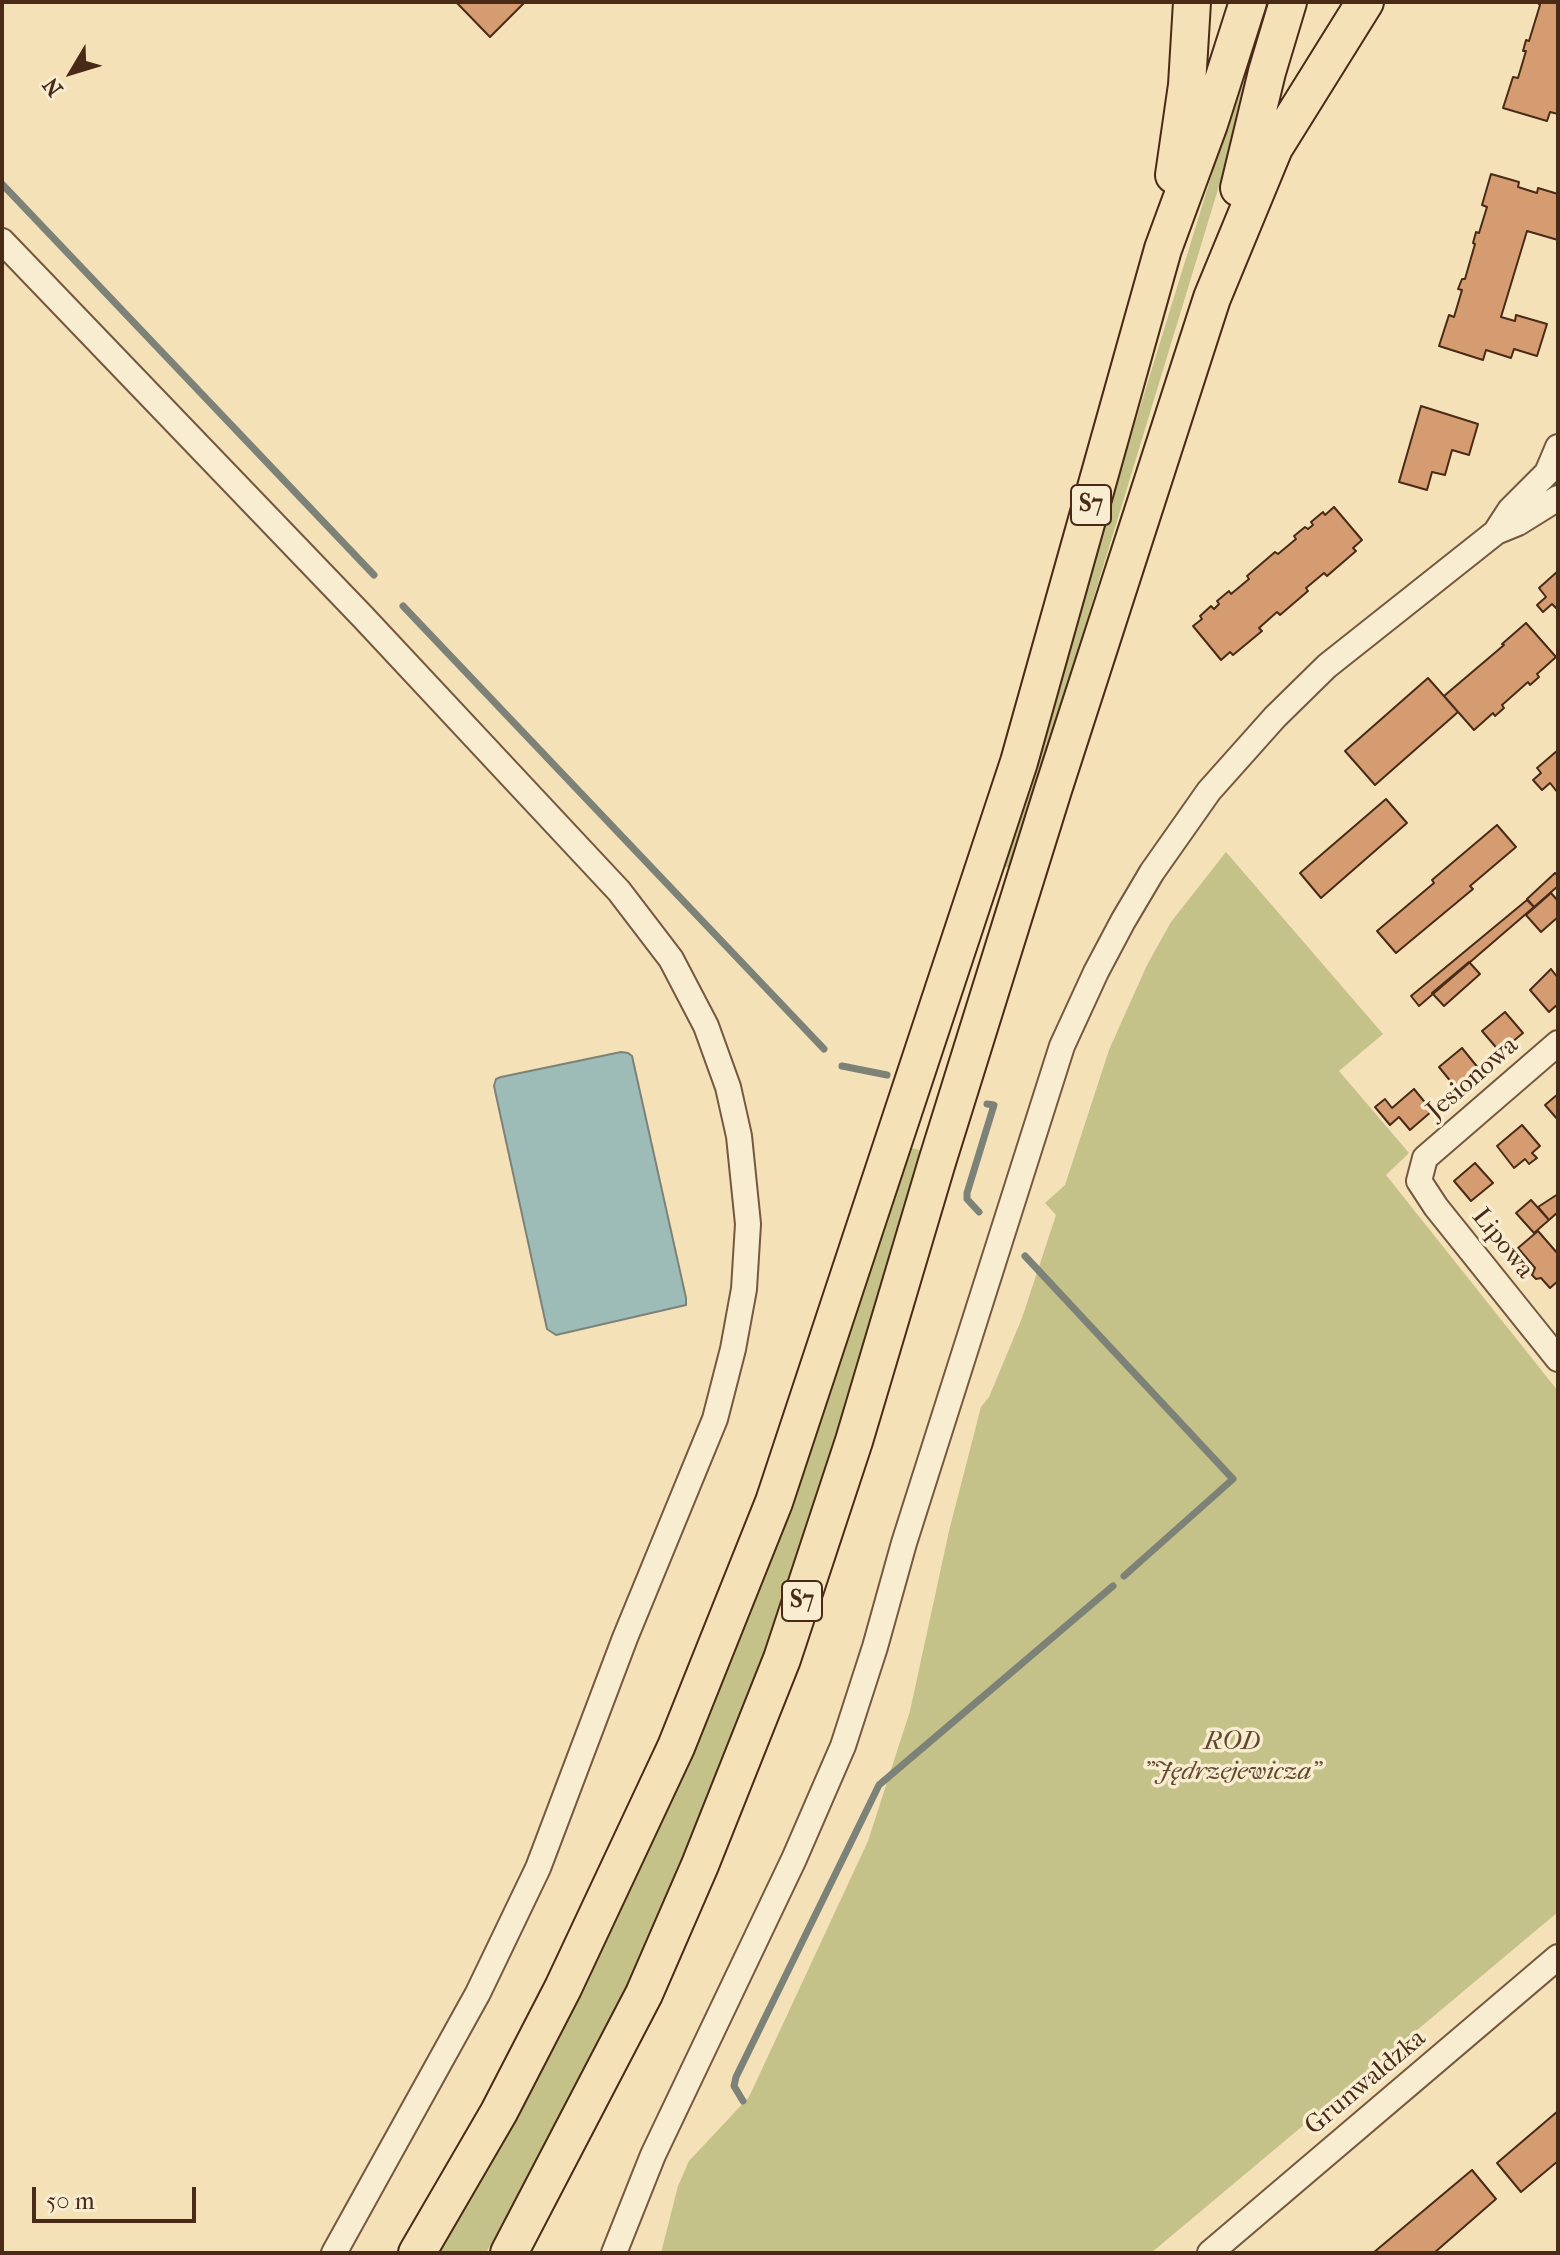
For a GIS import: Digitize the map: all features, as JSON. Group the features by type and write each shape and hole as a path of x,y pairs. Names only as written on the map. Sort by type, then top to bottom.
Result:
{"highway":[{"path":"1163,249 1187,85 1192,2"},
{"name":"S7","path":"417,2253 499,2112 563,1988 676,1747 774,1502 1019,762 1163,249 1209,124 1248,2"},
{"name":"S7","path":"509,2253 644,1994 700,1865 782,1659 854,1441 932,1176 1053,790 1212,298 1267,72 1288,2"},
{"path":"1212,298 1274,148 1365,2"}],"street":[{"path":"2,241 363,617 619,891 671,959 706,1026 728,1087 739,1136 748,1224 744,1289 715,1419 625,1638 538,1868 478,1993 334,2253"},
{"path":"1496,532 1510,510 1547,473 1558,447"},
{"path":"614,2253 653,2155 794,1859 843,1746 1062,1046 1096,972 1152,872 1209,791 1239,756 1327,666 1496,532 1518,523 1558,498"},
{"name":"Jesionowa","path":"1425,1158 1558,1043"},
{"name":"Lipowa","path":"1425,1158 1419,1181 1436,1207 1558,1359"},
{"name":"Grunwaldzka","path":"1210,2253 1558,1957"}],"green space":[{"path":"1265,2 1275,2 1093,600 1010,868 1001,866 1096,550"},
{"name":"ROD \"Jędrzejewicza\"","path":"1226,852 1383,1034 1339,1071 1409,1153 1386,1175 1558,1391 1558,1912 1151,2253 661,2253 678,2186 689,2161 749,2097 868,1841 910,1711 949,1531 981,1407 989,1397 1022,1318 1056,1215 1045,1203 1065,1185 1109,1050 1147,965 1171,922"},
{"path":"911,1148 924,1151 865,1355 782,1606 724,1767 618,2006 486,2253 436,2253 819,1420"}],"water":[{"path":"621,1052 632,1056 686,1305 556,1335 547,1329 494,1086 496,1079 501,1077"}],"building":[{"path":"456,2 525,2 490,37"},
{"path":"1537,2 1558,2 1558,114 1550,112 1547,121 1503,108 1513,77 1518,78 1526,40 1529,41 1540,5"},
{"path":"1491,174 1519,182 1518,187 1537,193 1538,188 1558,194 1558,240 1527,231 1501,317 1515,321 1516,315 1547,324 1537,356 1514,349 1511,358 1486,350 1483,360 1439,346 1449,315 1454,317 1462,290 1458,289 1462,279 1465,279 1476,232 1479,233 1487,207 1482,205"},
{"path":"1421,406 1478,424 1469,455 1452,450 1445,475 1432,472 1427,490 1399,482"},
{"path":"1334,507 1362,540 1353,548 1356,551 1327,576 1324,573 1306,588 1308,591 1280,615 1277,612 1259,628 1262,631 1233,655 1230,652 1221,660 1193,626 1202,619 1200,616 1211,606 1214,609 1219,604 1217,601 1229,591 1231,594 1275,552 1278,554 1296,539 1294,536 1305,527 1308,529 1313,525 1311,522"},
{"path":"1558,571 1558,610 1552,604 1543,612 1537,605 1546,597 1539,588"},
{"path":"1526,623 1556,657 1537,674 1539,677 1530,685 1528,682 1502,705 1504,708 1495,716 1493,713 1474,730 1444,696"},
{"path":"1428,678 1458,712 1375,785 1345,751"},
{"path":"1558,750 1558,793 1550,783 1542,790 1533,780 1541,773 1537,768"},
{"path":"1386,799 1407,823 1321,898 1300,873"},
{"path":"1497,825 1516,847 1470,886 1473,889 1396,953 1377,931"},
{"path":"1555,873 1558,886 1534,907 1527,899"},
{"path":"1551,893 1558,901 1558,917 1541,932 1526,915"},
{"path":"1527,900 1534,907 1419,1006 1411,996"},
{"path":"1469,962 1480,974 1444,1006 1432,993"},
{"path":"1551,969 1558,978 1558,1004 1549,1012 1530,990"},
{"path":"1505,1012 1523,1033 1500,1052 1482,1031"},
{"path":"1462,1048 1479,1069 1456,1088 1439,1067"},
{"path":"1414,1089 1432,1111 1410,1130 1399,1117 1390,1125 1375,1107 1385,1099 1392,1108"},
{"path":"1558,1094 1558,1120 1545,1105"},
{"path":"1522,1125 1540,1146 1532,1153 1537,1158 1529,1164 1525,1159 1514,1168 1497,1146"},
{"path":"1475,1163 1493,1183 1471,1201 1454,1181"},
{"path":"1558,1194 1558,1212 1549,1220 1538,1207"},
{"path":"1531,1200 1549,1220 1534,1233 1516,1213"},
{"path":"1538,1231 1558,1254 1558,1281 1550,1288 1541,1278 1536,1279 1532,1275 1535,1268 1518,1248"},
{"path":"1558,2111 1558,2161 1521,2192 1497,2163"},
{"path":"1472,2170 1496,2199 1434,2253 1373,2253"}],"waterway":[{"path":"2,184 374,575"},
{"path":"403,606 824,1049"},
{"path":"842,1066 887,1075"},
{"path":"979,1212 967,1199 967,1193 994,1105 987,1104"},
{"path":"1025,1256 1233,1479 1124,1576"},
{"path":"743,2101 734,2086 736,2077 879,1785 1113,1586"}]}
